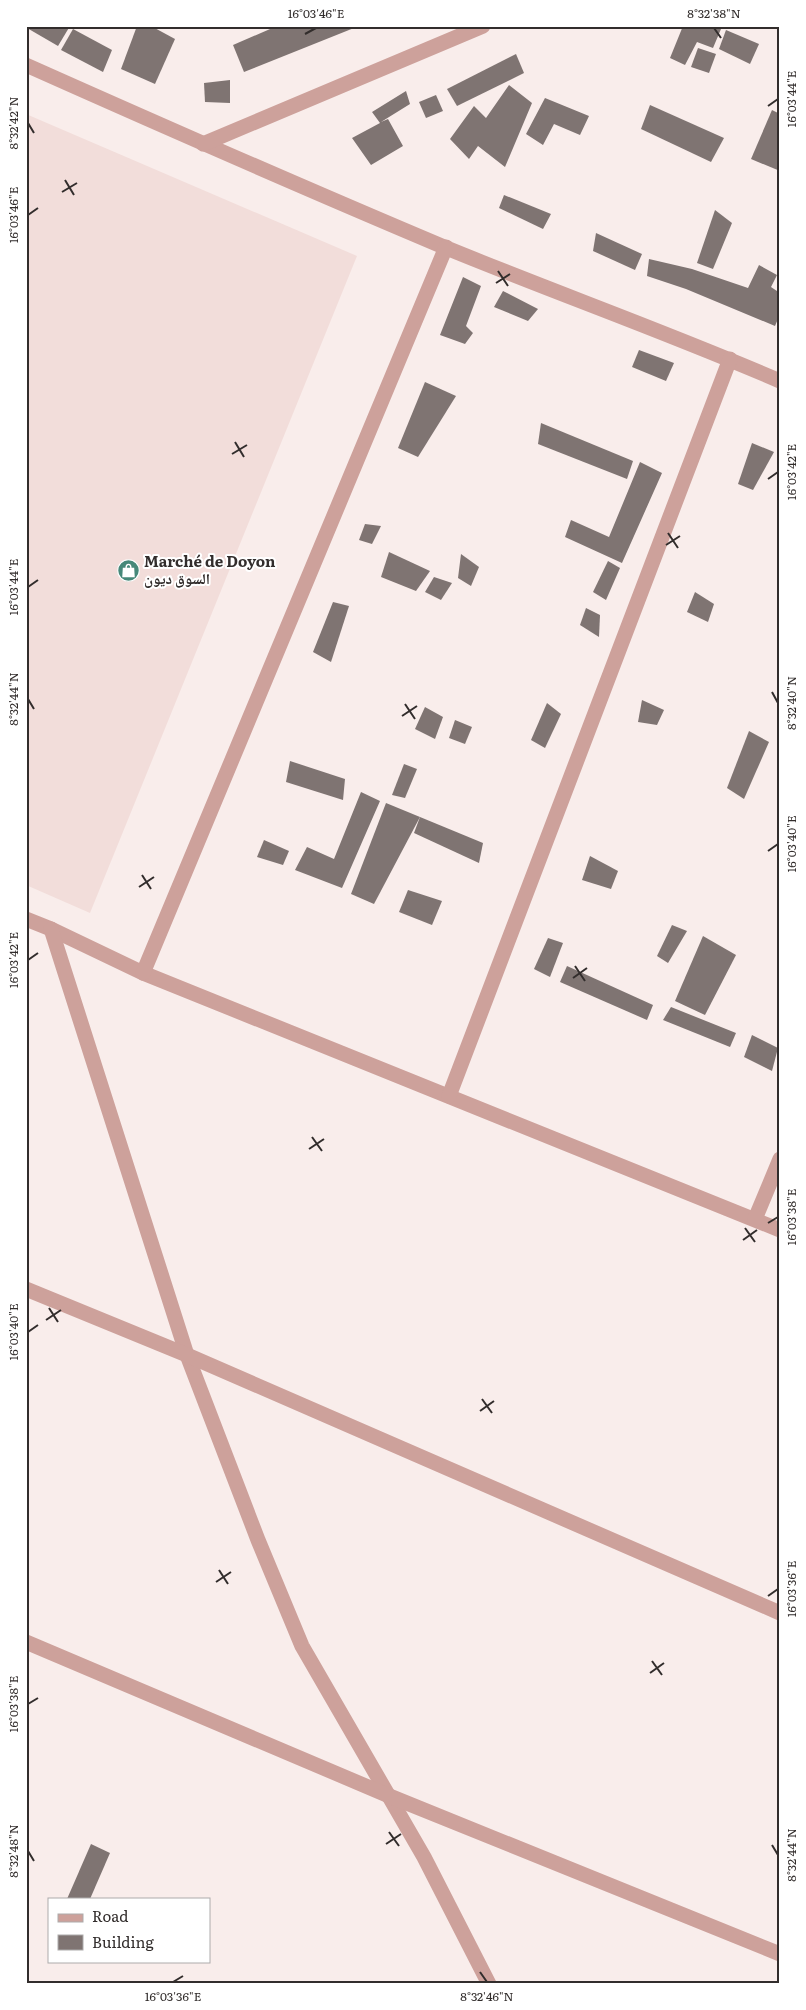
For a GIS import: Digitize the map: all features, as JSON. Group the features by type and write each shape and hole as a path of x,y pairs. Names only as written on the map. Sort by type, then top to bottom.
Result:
{"street":[{"path":"203,144 483,26"},
{"path":"26,65 203,144 446,247 780,381"},
{"path":"143,973 446,247"},
{"path":"449,1096 730,360"},
{"path":"26,919 143,973 780,1230"},
{"path":"51,929 187,1355 258,1540 302,1646 424,1857 489,1984"},
{"path":"755,1219 780,1159"},
{"path":"26,1290 187,1355 780,1613"},
{"path":"26,1642 388,1795 780,1954"}],"shaded area":[{"name":"Marché de Doyon السوق ديون","path":"26,114 357,256 90,913 26,885"}],"building":[{"path":"27,26 70,26 58,46 27,28"},
{"path":"137,26 151,26 175,39 155,84 121,69"},
{"path":"277,26 352,26 354,28 244,72 233,45"},
{"path":"683,26 716,26 721,29 713,48 697,42 685,65 670,58"},
{"path":"73,29 112,50 103,72 61,50"},
{"path":"726,30 759,44 750,64 719,49"},
{"path":"698,48 716,54 709,73 691,67"},
{"path":"516,54 524,73 457,106 447,89"},
{"path":"230,80 230,103 205,102 204,83"},
{"path":"509,85 532,103 505,167 478,146 469,159 450,139 474,106 486,118"},
{"path":"406,91 410,104 381,122 388,119 403,146 371,165 352,138 380,123 372,112"},
{"path":"436,95 443,111 426,118 419,102"},
{"path":"545,98 589,116 580,135 554,124 543,145 526,134"},
{"path":"650,105 724,138 711,162 641,129"},
{"path":"772,110 780,114 780,171 751,159"},
{"path":"504,195 551,214 543,229 499,208"},
{"path":"715,210 732,223 713,269 697,263"},
{"path":"596,233 642,254 635,270 593,251"},
{"path":"649,259 692,269 748,288 759,265 777,275 771,287 780,293 780,314 775,326 686,289 647,276"},
{"path":"463,277 481,286 466,326 473,333 465,344 440,335"},
{"path":"503,291 538,309 528,321 494,307"},
{"path":"639,350 674,363 666,381 632,367"},
{"path":"425,382 456,396 418,457 398,448"},
{"path":"541,423 633,461 627,479 538,444"},
{"path":"752,443 774,452 753,490 738,484"},
{"path":"640,462 662,473 622,563 565,537 571,520 609,537"},
{"path":"365,524 381,526 372,544 359,540"},
{"path":"389,552 430,571 416,591 381,577"},
{"path":"461,554 479,567 471,586 458,578"},
{"path":"608,561 620,568 606,600 593,592"},
{"path":"434,577 452,583 441,600 425,592"},
{"path":"695,592 714,604 708,622 687,612"},
{"path":"333,602 349,606 331,662 313,652"},
{"path":"586,608 600,615 599,637 580,625"},
{"path":"642,700 664,710 657,725 638,722"},
{"path":"547,703 561,714 545,748 531,740"},
{"path":"425,707 443,717 435,739 415,729"},
{"path":"455,720 472,727 465,744 449,738"},
{"path":"749,731 769,742 744,799 727,788"},
{"path":"290,761 345,779 343,800 286,782"},
{"path":"404,764 417,769 405,798 392,795"},
{"path":"361,792 380,801 342,888 295,870 307,847 334,859"},
{"path":"386,803 420,817 374,904 351,894"},
{"path":"420,817 483,843 479,863 414,833"},
{"path":"264,840 289,851 283,865 257,857"},
{"path":"590,856 618,871 611,889 582,880"},
{"path":"408,890 442,901 432,925 399,912"},
{"path":"672,925 687,931 668,963 657,956"},
{"path":"703,936 736,955 705,1015 675,1001"},
{"path":"548,938 563,943 550,977 534,969"},
{"path":"567,966 653,1005 647,1020 560,982"},
{"path":"671,1007 736,1033 730,1047 663,1020"},
{"path":"752,1035 778,1048 772,1071 744,1057"},
{"path":"91,1844 110,1853 90,1898 67,1898"}],"place":[{"name":"Marché de Doyon السوق ديون","path":"128,571"}]}
